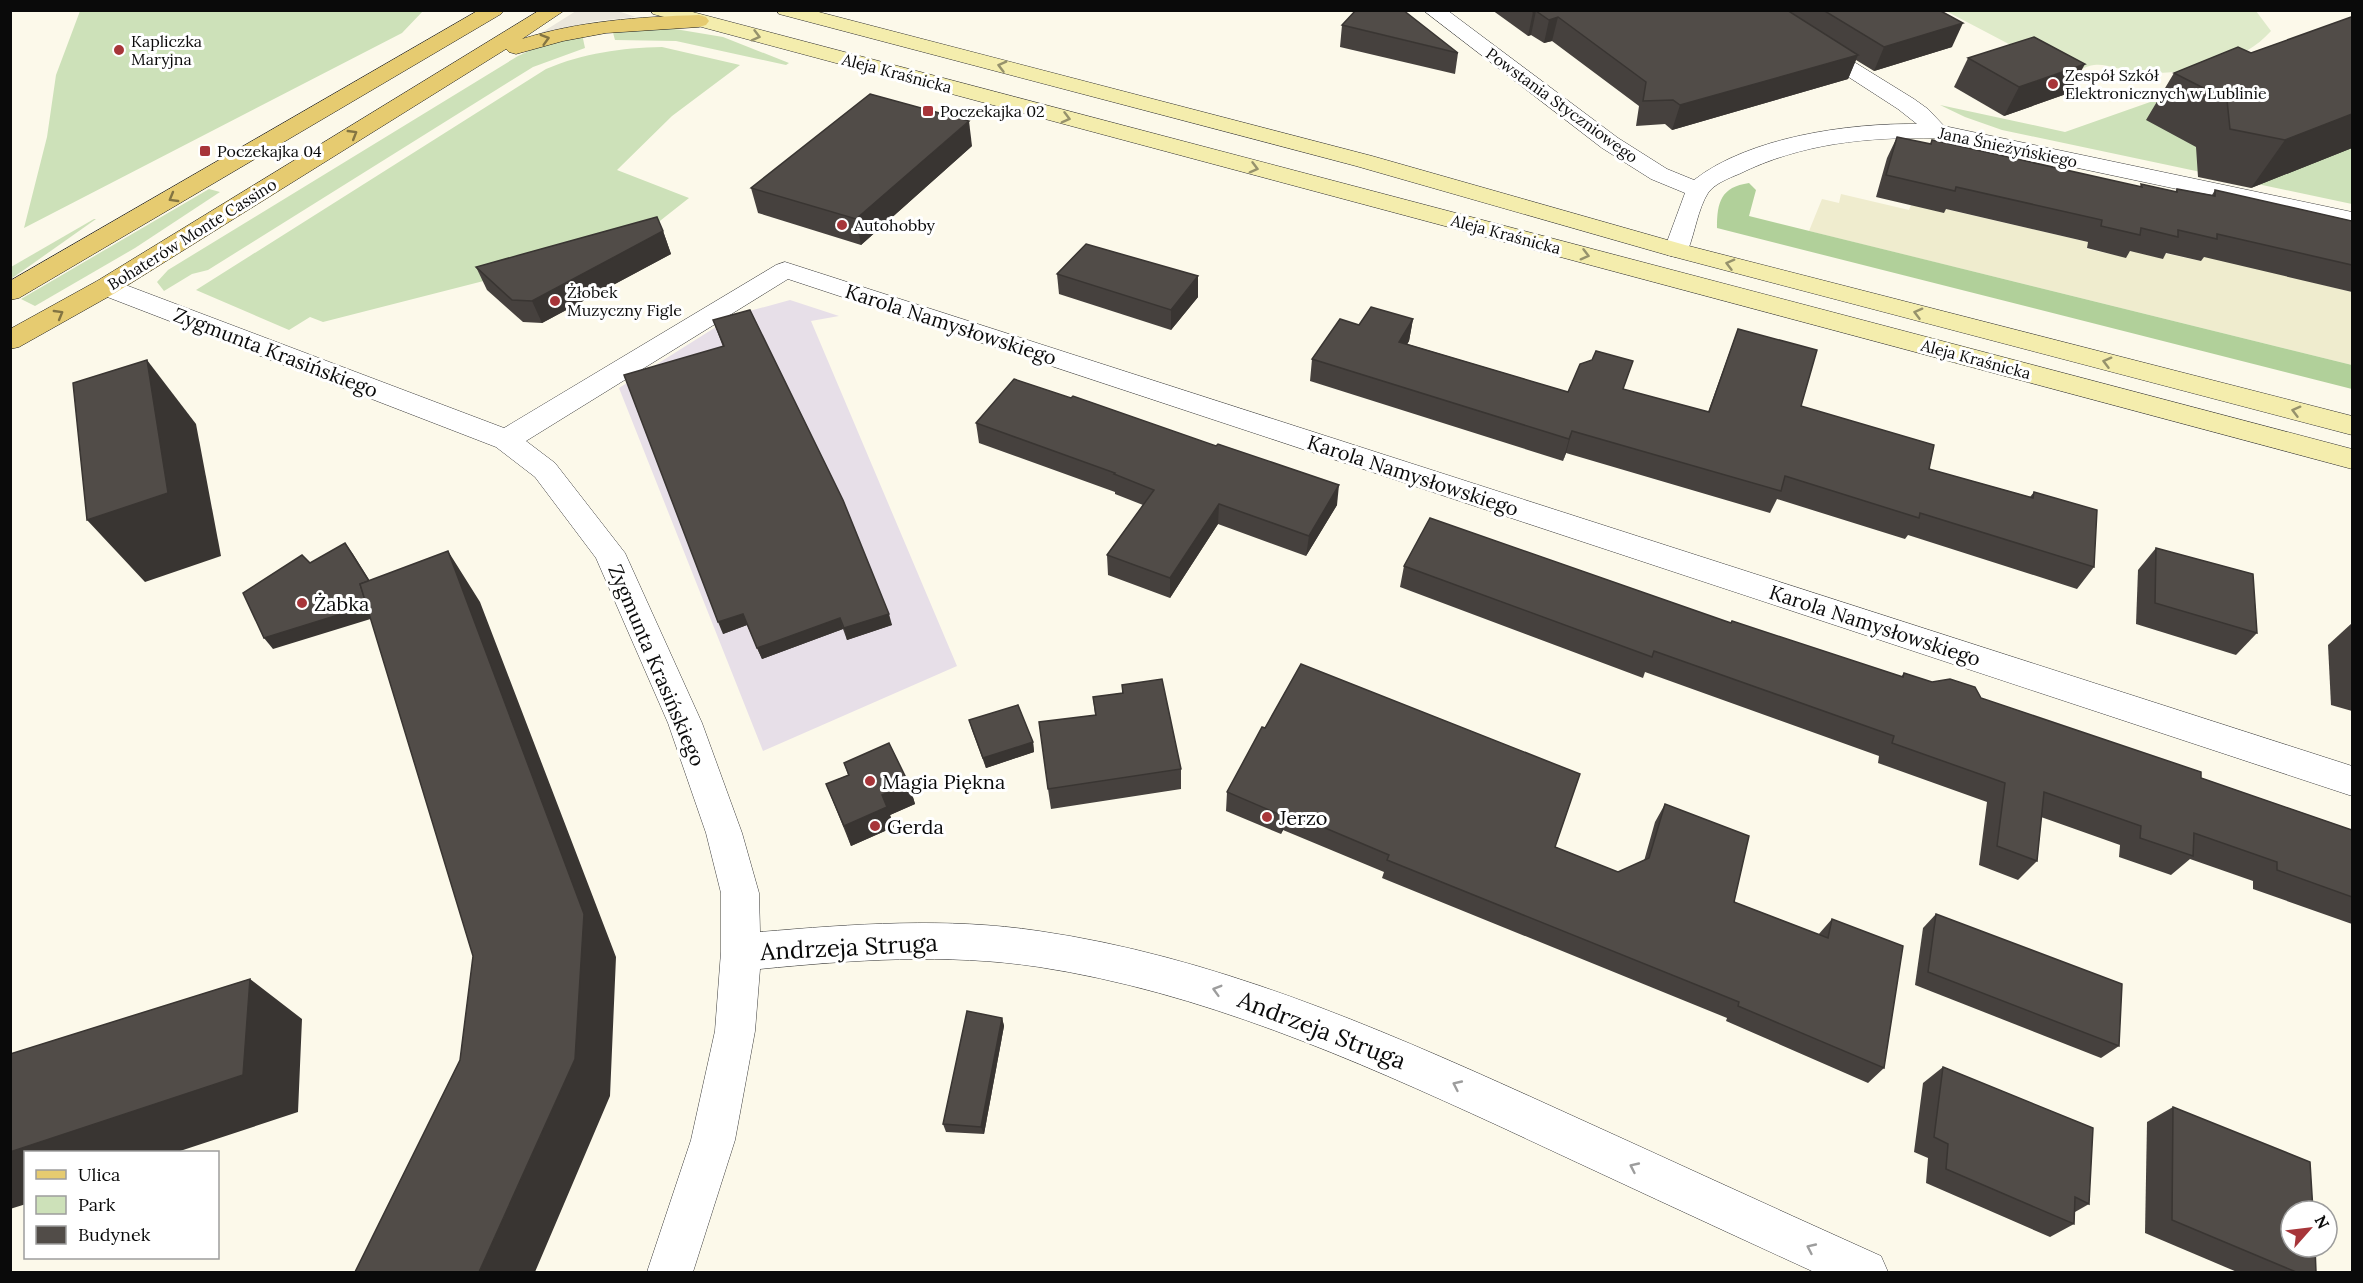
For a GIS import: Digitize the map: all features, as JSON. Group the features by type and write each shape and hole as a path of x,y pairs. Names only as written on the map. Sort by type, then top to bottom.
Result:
{"main road":[{"path":"430,49 461,10"},
{"name":"Bohaterów Monte Cassino","path":"10,292 494,10"},
{"name":"Bohaterów Monte Cassino","path":"10,341 106,286 337,143 470,65 555,10"},
{"name":"Aleja Kraśnicka","path":"660,10 2352,459"},
{"name":"Aleja Kraśnicka","path":"786,10 1364,161 1676,250 2352,426"},
{"path":"470,65 528,44 596,27 699,21"}],"street":[{"name":"Powstania Styczniowego","path":"1433,10 1610,143 1659,174 1698,190"},
{"path":"1755,10 1906,104 1920,114 1936,131"},
{"name":"Jana Śnieżyńskiego","path":"1698,190 1728,169 1789,145 1838,134 1896,130 1936,131 2352,219"},
{"path":"1676,250 1698,190"},
{"name":"Karola Namysłowskiego","path":"506,440 785,270 2352,781"},
{"name":"Zygmunta Krasińskiego","path":"106,286 506,440 545,470 609,553 685,723 724,833 740,892 741,952 735,1031 712,1140 670,1272"},
{"name":"Andrzeja Struga","path":"741,952 930,940 1037,949 1144,969 1246,999 1401,1059 1864,1272"}],"shaded area":[{"path":"576,11 618,11 636,17 596,21 541,33"},
{"path":"1841,194 1909,210 1911,205 1945,209 2088,242 2087,249 2125,257 2126,251 2163,253 2201,261 2201,255 2352,292 2352,365 1809,231 1822,199 1839,203"},
{"path":"790,300 839,316 811,321 957,666 763,751 619,388 735,315"}],"green space":[{"path":"80,10 423,11 402,33 24,228 47,137 56,75"},
{"path":"1946,11 2256,11 2271,31 2243,53 2226,61 2190,70 2153,73 2094,65 2068,75"},
{"path":"657,26 723,37 789,63 786,65 676,41 615,40 612,29"},
{"path":"2352,31 2352,204 2002,130 1940,105 2065,132"},
{"path":"582,34 585,48 533,67 208,270 192,274 164,291 157,282 168,270 518,56 537,47"},
{"path":"662,47 740,65 672,116 617,170 689,198 656,224 640,241 323,322 310,317 289,330 196,290 546,69 603,52"},
{"path":"1749,183 1756,190 1749,216 2352,365 2352,389 1717,228 1718,211 1723,197 1732,188"},
{"path":"209,189 220,192 135,248 35,306 21,299"},
{"path":"96,219 11,279 11,267"}],"building":[{"path":"1356,10 1403,10 1458,53 1342,25"},
{"path":"1531,10 1787,10 1858,55 1680,105 1673,100 1643,101 1646,82 1558,17 1549,20"},
{"path":"1823,10 1939,10 1963,23 1884,47"},
{"path":"2352,17 2352,114 2285,140 2230,129 2227,100 2174,73 2238,47 2251,53"},
{"path":"2034,37 2085,64 2019,87 1968,58"},
{"path":"870,94 969,121 856,219 751,188"},
{"path":"1897,137 1931,144 1932,140 2142,187 2141,184 2177,192 2177,189 2215,196 2215,190 2352,221 2352,265 2217,234 2217,239 2178,230 2178,237 2141,228 2140,235 2101,226 2102,220 1956,187 1955,191 1886,175"},
{"path":"657,217 663,231 532,301 512,300 476,267"},
{"path":"1086,244 1198,276 1171,310 1057,274"},
{"path":"1371,307 1413,319 1399,342 1568,392 1580,364 1592,360 1596,351 1633,361 1623,389 1709,412 1738,329 1817,350 1801,406 1934,445 1929,469 2033,498 2034,492 2097,510 2094,567 1920,513 1919,518 1785,476 1781,491 1572,431 1569,439 1312,359 1340,319 1359,325"},
{"path":"750,310 843,500 889,614 844,628 840,618 757,648 743,614 718,622 624,375 724,346 713,320"},
{"path":"147,360 168,493 87,520 73,383"},
{"path":"1014,379 1071,398 1073,396 1216,446 1218,444 1339,485 1309,536 1219,504 1170,578 1107,555 1154,490 1115,473 976,423"},
{"path":"1430,518 1731,623 1732,621 1903,677 1904,673 1932,682 1950,679 1975,687 1981,698 2201,772 2201,778 2352,830 2352,897 2277,870 2277,862 2194,833 2193,856 2140,838 2141,826 2044,792 2037,861 1997,846 2005,783 1892,743 1894,736 1654,651 1652,657 1404,566"},
{"path":"345,543 369,581 360,584 367,606 264,638 243,593 302,555 310,563"},
{"path":"2156,548 2253,574 2257,633 2155,603"},
{"path":"448,551 584,914 575,1059 479,1272 355,1272 460,1060 473,956 360,584"},
{"path":"1301,664 1580,774 1555,847 1618,872 1649,858 1665,804 1749,836 1734,902 1828,938 1832,919 1903,946 1884,1068 1738,1006 1739,1002 1387,860 1389,855 1285,811 1283,816 1227,792 1262,727 1265,728"},
{"path":"1162,679 1181,769 1048,789 1039,722 1096,715 1093,697 1123,693 1122,685"},
{"path":"1018,705 1033,742 983,758 969,720"},
{"path":"889,743 909,784 882,795 887,807 844,826 826,784 849,775 844,763"},
{"path":"1936,914 2122,984 2119,1046 1928,972"},
{"path":"250,979 243,1075 10,1152 10,1054"},
{"path":"967,1011 1002,1018 981,1127 943,1124"},
{"path":"1943,1067 2093,1128 2089,1204 2075,1197 2074,1224 1946,1169 1948,1144 1934,1137"},
{"path":"2173,1107 2310,1162 2312,1199 2279,1199 2279,1259 2315,1259 2316,1272 2296,1272 2172,1220"}],"place":[{"name":"Kapliczka Maryjna","path":"119,50"},
{"name":"Zespół Szkół Elektronicznych w Lublinie","path":"2053,84"},
{"name":"Poczekajka 02","path":"928,111"},
{"name":"Poczekajka 04","path":"205,151"},
{"name":"Autohobby","path":"842,225"},
{"name":"Żłobek Muzyczny Figle","path":"555,301"},
{"name":"Żabka","path":"302,603"},
{"name":"Magia Piękna","path":"870,781"},
{"name":"Jerzo","path":"1267,817"},
{"name":"Gerda","path":"875,826"}]}
